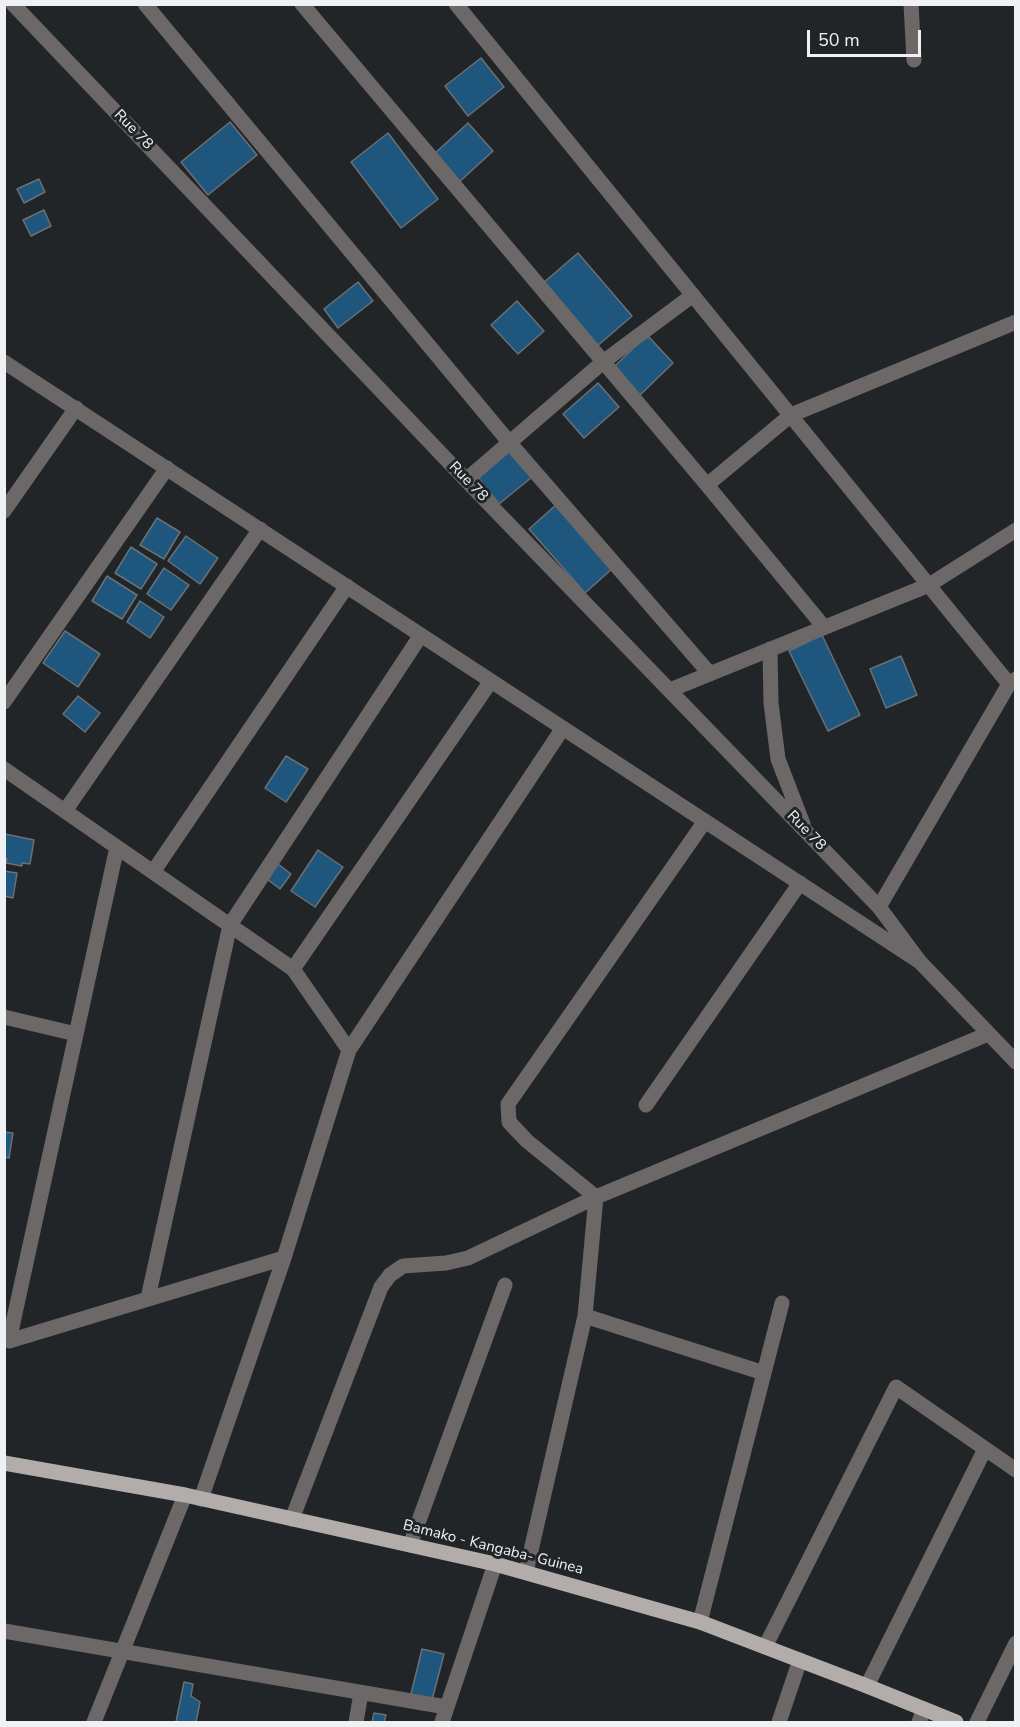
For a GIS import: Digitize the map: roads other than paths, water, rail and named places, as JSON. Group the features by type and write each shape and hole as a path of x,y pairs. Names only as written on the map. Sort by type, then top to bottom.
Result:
{"main road":[{"name":"Bamako - Kangaba- Guinea","path":"4,1463 185,1495 526,1572 700,1622 867,1686 921,1716 956,1722"}],"street":[{"name":"Rue 78","path":"13,4 465,480 879,907 920,962"},
{"path":"145,4 509,442 710,674"},
{"path":"302,4 824,627"},
{"path":"456,4 929,585 1012,681 879,907"},
{"path":"911,4 914,60"},
{"path":"465,480 603,362 693,295"},
{"path":"707,485 791,415 1016,322"},
{"path":"4,362 920,962 1016,1062"},
{"path":"4,511 76,408"},
{"path":"4,702 167,468"},
{"path":"65,811 260,529"},
{"path":"670,690 929,585 1016,530"},
{"path":"153,872 347,586"},
{"path":"148,1298 230,926 421,635"},
{"path":"770,649 771,703 778,759 805,830"},
{"path":"293,969 491,681"},
{"path":"201,1499 284,1258 349,1050 563,728"},
{"path":"4,769 293,969 349,1050"},
{"path":"596,1197 509,1122 508,1104 705,821"},
{"path":"117,847 9,1341 284,1258"},
{"path":"646,1106 800,883"},
{"path":"4,1017 76,1034"},
{"path":"292,1519 381,1287 390,1275 403,1266 446,1263 468,1258 596,1197 988,1034"},
{"path":"526,1572 585,1316 596,1197"},
{"path":"410,1545 505,1285"},
{"path":"700,1622 782,1303"},
{"path":"585,1316 764,1373"},
{"path":"765,1647 896,1388 1016,1470"},
{"path":"867,1686 985,1449"},
{"path":"94,1722 185,1495"},
{"path":"4,1631 361,1693 444,1715 495,1564"},
{"path":"977,1722 1016,1644"},
{"path":"779,1722 800,1660"},
{"path":"356,1722 361,1693"}]}
